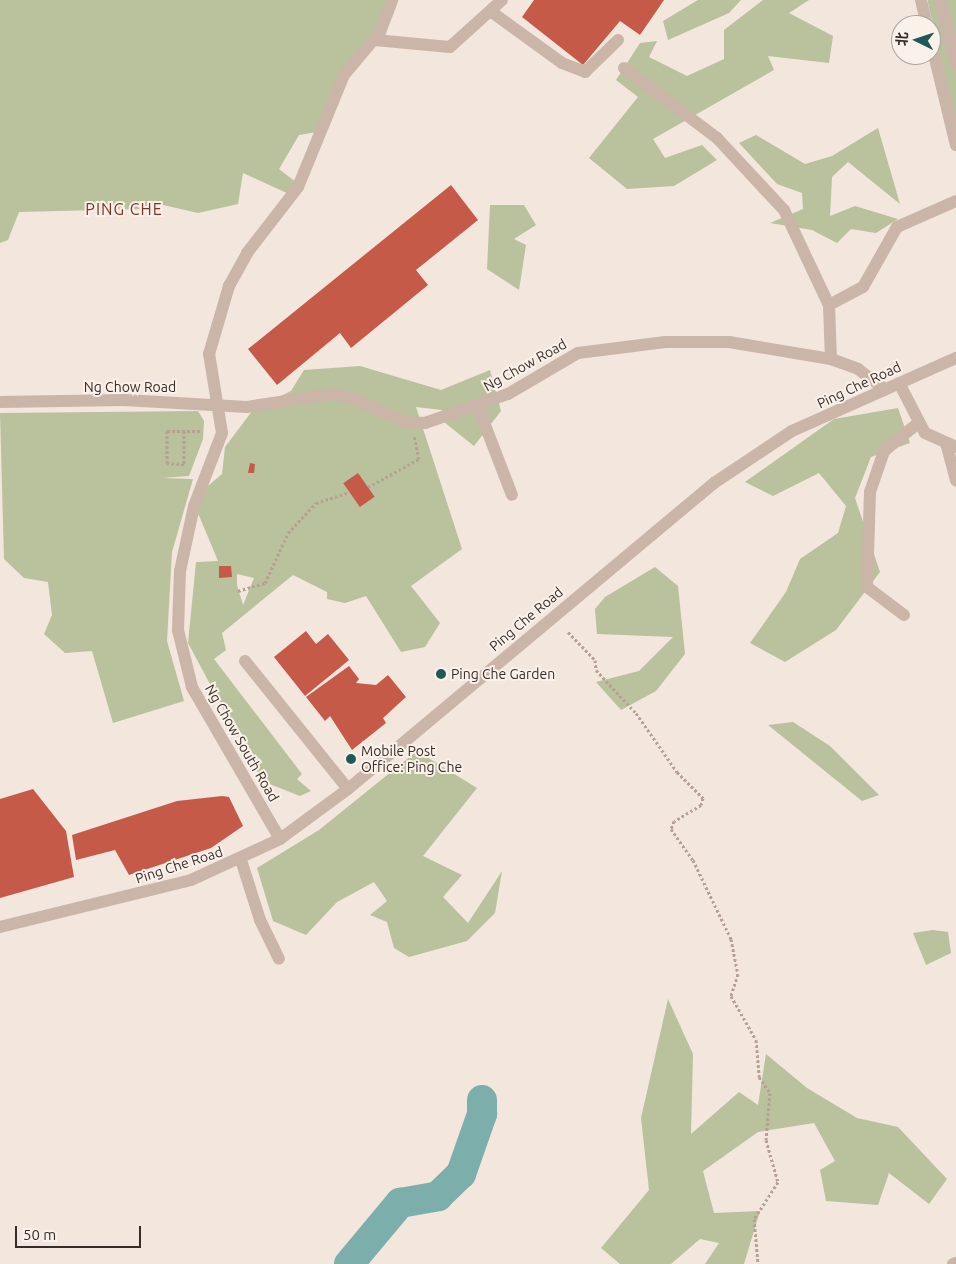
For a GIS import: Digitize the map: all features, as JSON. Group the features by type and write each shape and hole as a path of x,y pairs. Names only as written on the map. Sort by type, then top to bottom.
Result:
{"street":[{"name":"Ng Chow South Road","path":"280,838 197,700 180,639 180,571 194,506 222,433 217,403 210,378 210,341 229,286 247,253 298,187 344,75 375,40 392,0"},
{"path":"375,40 450,47 493,12 502,0"},
{"path":"921,0 925,15"},
{"path":"940,0 956,64"},
{"path":"493,12 562,63 585,72 618,40"},
{"path":"937,65 956,145"},
{"path":"624,68 717,138 784,210 829,305 831,359"},
{"path":"829,305 863,287 896,226 956,201"},
{"name":"Ng Chow Road","path":"0,402 217,403 252,407 332,394 411,424 438,421 478,407 578,353 594,349 713,342 831,359 858,369 885,389"},
{"name":"Ping Che Road","path":"0,927 134,896 241,860 280,838 348,790 714,483 792,431 956,358"},
{"path":"899,384 918,423 932,438 951,445 956,481"},
{"path":"478,407 512,495"},
{"path":"904,615 866,587 870,492 884,451 918,423"},
{"path":"245,661 348,790"},
{"path":"241,860 260,920 279,959"}],"path":[{"path":"184,431 184,464 167,463 167,431 184,431 201,431"},
{"path":"368,488 419,459 413,433"},
{"path":"238,590 265,583 288,533 316,503 350,492"},
{"path":"568,632 595,660 596,670 636,713 677,772 703,798 701,805 674,821 671,829 693,860 731,939 738,974 731,996 756,1040 759,1077 770,1093 766,1140 778,1182 754,1220 758,1264"}],"green space":[{"path":"0,0 391,0 317,132 299,135 279,169 297,183 289,194 243,173 238,204 198,213 159,204 138,209 19,212 8,240 0,243"},
{"path":"698,0 741,0 729,13 668,40 663,21"},
{"path":"763,0 809,0 789,13 833,36 829,63 768,56 774,70 653,139 665,158 702,145 717,160 674,186 627,189 589,158 638,97 616,80 640,43 657,41 649,57 687,76 724,59 724,30"},
{"path":"928,0 956,0 956,124 941,59 941,15 931,15"},
{"path":"878,128 900,204 848,162 832,177 830,216 855,206 898,219 876,233 851,229 837,243 812,230 770,223 803,209 802,193 777,184 739,143 756,135 805,164 832,156"},
{"path":"490,205 524,205 536,225 514,239 526,245 519,290 487,269"},
{"path":"360,366 441,390 490,370 501,411 474,446 444,422 442,410 416,407 462,549 411,586 440,623 425,647 401,652 366,596 345,603 327,599 327,592 293,575 222,633 226,650 214,659 302,774 297,779 311,791 300,796 262,781 188,643 196,562 218,561 195,506 201,492 222,474 225,447 253,410 291,391 304,370","holes":["237,574 254,578 243,605 237,585"]},
{"path":"898,408 910,443 871,457 855,498 880,572 836,630 785,662 750,643 786,592 800,559 838,533 846,506 819,473 773,496 745,482 834,419"},
{"path":"198,411 204,421 203,439 189,476 162,478 193,479 172,552 167,641 184,701 113,723 92,651 65,653 44,634 52,615 48,582 24,578 4,559 0,413"},
{"path":"655,567 678,586 685,654 656,691 621,710 596,682 639,671 673,637 597,634 595,609 605,597"},
{"path":"793,722 830,746 879,795 862,801 768,725"},
{"path":"417,751 477,788 423,856 462,875 443,897 468,923 502,871 495,913 467,941 409,957 394,948 387,922 370,915 387,901 374,882 337,902 306,935 273,921 257,868 319,830"},
{"path":"933,930 948,932 951,953 926,965 913,933"},
{"path":"668,999 693,1054 691,1134 739,1092 758,1105 766,1054 807,1088 857,1118 898,1127 947,1179 929,1204 889,1173 878,1205 826,1201 820,1170 835,1161 814,1123 758,1132 703,1171 714,1213 760,1211 744,1264 705,1264 719,1243 700,1239 671,1264 620,1264 601,1248 649,1190 641,1118"}],"building":[{"path":"534,0 664,0 640,35 620,21 583,65 522,17"},
{"path":"451,185 478,220 416,270 428,285 351,348 340,333 277,385 248,349"},
{"path":"250,463 255,464 254,473 248,473"},
{"path":"358,473 375,497 360,507 343,483"},
{"path":"219,566 231,566 232,577 219,578"},
{"path":"306,631 316,644 328,634 349,660 305,696 274,657"},
{"path":"349,666 359,679 356,683 376,685 388,675 406,697 383,718 386,723 352,750 330,716 325,721 306,697"},
{"path":"33,789 66,831 74,877 0,898 0,799"},
{"path":"222,796 229,797 243,826 211,848 129,875 115,850 76,860 72,835 177,801"}],"waterway":[{"path":"349,1264 400,1203 438,1196 461,1174 482,1114 482,1100"}],"place":[{"name":"Ping Che Garden","path":"441,674"},
{"name":"Mobile Post Office: Ping Che","path":"351,759"}],"district":[{"name":"PING CHE","path":"124,209"}]}
